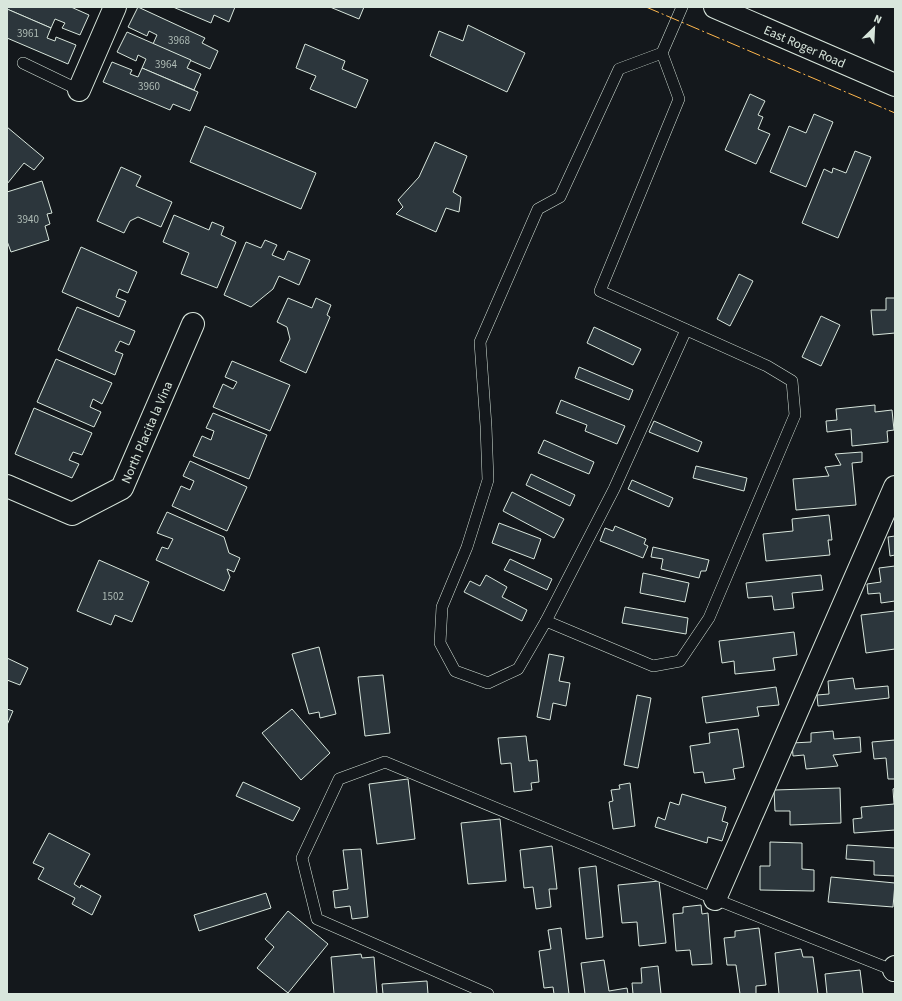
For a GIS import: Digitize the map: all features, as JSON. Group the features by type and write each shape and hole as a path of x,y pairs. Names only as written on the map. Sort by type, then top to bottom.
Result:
{"street":[{"path":"79,90 115,7"},
{"name":"East Roger Road","path":"715,7 895,85"},
{"name":"North Placita la Vina","path":"7,486 72,514 122,488 193,324"},
{"path":"715,899 895,487"}],"lane":[{"path":"546,620 653,666 680,662 709,618 795,415 792,381 767,366 600,291 679,99 662,53 682,7"},
{"path":"662,53 619,70 560,197 538,209 480,342 488,480 467,547 442,607 440,643 455,671 488,683 518,669 546,620 614,489 686,330"},
{"path":"22,64 79,90"},
{"path":"488,994 317,919 302,858 339,779 385,762 715,899 895,969"}],"building":[{"path":"7,7 71,7 89,15 80,35 62,28 65,23 55,19 51,28 7,9"},
{"path":"138,7 205,38 202,43 218,51 210,69 153,44 157,35 149,31 147,36 128,27"},
{"path":"173,7 235,7 229,22 214,15 211,23"},
{"path":"330,7 364,7 359,19"},
{"path":"7,9 51,28 47,38 55,41 56,37 76,45 68,64 7,38"},
{"path":"468,25 525,53 507,92 430,56 439,31 463,41"},
{"path":"127,32 191,60 187,68 201,74 194,90 142,68 146,59 138,55 136,61 117,52"},
{"path":"305,44 345,61 342,69 368,80 356,108 310,89 316,76 296,68"},
{"path":"112,62 132,70 130,74 138,77 142,68 198,92 190,111 173,104 170,110 103,82"},
{"path":"750,94 765,101 758,115 763,117 758,129 770,134 756,164 725,150"},
{"path":"814,114 833,122 806,187 770,172 789,126 806,133"},
{"path":"205,126 316,173 301,209 190,162"},
{"path":"7,127 44,158 34,170 24,163 7,184"},
{"path":"435,142 467,156 453,192 461,197 459,212 446,208 436,232 396,214 403,207 398,200 419,177"},
{"path":"855,151 871,157 838,238 802,223 824,169 832,173 833,168 846,173"},
{"path":"121,167 141,176 136,186 172,202 161,227 138,217 130,221 124,233 97,221"},
{"path":"42,181 52,213 47,214 50,224 45,226 49,240 11,252 7,241 7,192"},
{"path":"174,215 209,230 212,222 224,227 221,235 236,242 217,288 181,274 189,253 163,242"},
{"path":"265,240 277,245 272,255 284,260 288,251 310,260 299,285 279,276 273,289 251,307 224,295 246,242 261,248"},
{"path":"81,247 137,272 128,293 119,289 116,297 126,301 119,317 62,292"},
{"path":"739,274 753,281 730,326 717,319"},
{"path":"288,298 312,308 316,298 331,305 327,315 330,317 306,373 280,361 290,339 287,327 277,322"},
{"path":"886,298 895,298 895,333 873,335 871,310 886,310"},
{"path":"77,307 135,331 129,345 120,341 115,351 123,354 115,375 58,350"},
{"path":"821,316 840,325 821,366 802,357"},
{"path":"594,327 641,349 633,365 587,343"},
{"path":"56,359 112,383 102,404 93,399 90,407 101,412 94,427 37,402"},
{"path":"232,361 290,385 270,431 213,407 223,384 233,389 237,382 225,377"},
{"path":"579,367 633,390 629,400 575,378"},
{"path":"561,400 625,426 617,444 585,431 587,425 556,413"},
{"path":"875,405 875,412 892,410 894,430 887,431 888,442 852,446 851,429 827,432 826,421 837,420 836,409"},
{"path":"34,408 92,433 82,455 73,452 69,460 79,464 72,478 15,454"},
{"path":"213,413 267,435 249,479 193,456 202,436 211,440 214,431 206,428"},
{"path":"654,421 702,442 698,452 649,432"},
{"path":"544,440 594,462 589,474 538,453"},
{"path":"862,452 862,462 852,463 856,505 796,510 793,479 829,476 825,467 841,465 835,454"},
{"path":"190,461 247,487 227,531 172,506 181,486 190,490 194,481 183,476"},
{"path":"696,466 747,478 744,491 693,478"},
{"path":"531,474 575,495 570,506 526,485"},
{"path":"632,480 673,498 669,507 628,489"},
{"path":"512,492 564,519 554,538 503,511"},
{"path":"167,512 224,537 229,553 240,558 234,572 227,569 230,577 224,591 156,560 162,547 168,549 173,539 157,533"},
{"path":"829,515 832,540 828,540 830,555 766,561 763,534 793,531 792,519"},
{"path":"499,523 541,539 534,559 492,543"},
{"path":"615,526 646,539 644,544 648,546 643,558 600,541 605,528 613,531"},
{"path":"895,536 895,555 890,556 888,537"},
{"path":"653,547 709,560 706,571 701,571 699,578 661,569 663,559 651,557"},
{"path":"510,559 552,579 547,590 504,570"},
{"path":"99,560 149,582 132,622 115,615 111,625 77,611"},
{"path":"895,566 895,601 881,603 880,593 868,594 867,584 881,582 879,568"},
{"path":"643,573 689,583 685,602 640,593"},
{"path":"486,575 507,587 502,597 527,610 522,621 464,592 470,581 480,586"},
{"path":"821,575 823,590 792,593 794,608 774,610 772,596 748,598 746,583"},
{"path":"625,607 688,618 686,634 622,623"},
{"path":"895,611 895,649 866,653 861,615"},
{"path":"794,632 797,655 773,658 775,670 735,674 734,661 722,663 719,641"},
{"path":"319,647 336,714 320,718 319,712 309,714 292,654"},
{"path":"549,654 564,657 559,681 570,683 566,706 553,703 550,720 537,717"},
{"path":"7,658 28,668 20,685 7,680"},
{"path":"383,675 390,733 365,736 358,677"},
{"path":"853,678 855,689 888,686 889,698 818,706 817,695 829,694 828,681"},
{"path":"776,687 779,705 757,707 759,716 706,723 702,697"},
{"path":"637,695 651,698 638,768 624,765"},
{"path":"7,709 13,711 7,725"},
{"path":"292,709 330,753 301,780 262,733"},
{"path":"738,729 744,767 733,769 735,779 705,783 703,772 694,773 690,746 710,743 709,733"},
{"path":"833,731 834,739 860,737 861,752 833,755 838,766 806,769 804,755 793,756 792,743 811,742 811,733"},
{"path":"526,736 529,761 537,760 539,782 531,783 532,790 514,792 511,763 501,764 498,738"},
{"path":"895,740 895,779 888,779 886,758 874,759 872,742"},
{"path":"408,779 415,839 377,844 369,784"},
{"path":"243,782 300,808 293,821 236,796"},
{"path":"630,783 635,826 613,829 609,802 613,801 611,790 620,789 619,785"},
{"path":"840,788 841,823 790,825 790,811 775,811 774,790"},
{"path":"895,788 895,830 854,833 853,819 862,818 861,807 894,804 893,789"},
{"path":"682,794 726,807 722,821 728,823 722,841 708,837 707,843 655,827 658,817 665,820 670,802 679,805"},
{"path":"500,819 506,881 468,884 461,823"},
{"path":"49,833 90,854 74,884 80,888 81,885 101,896 92,915 72,904 75,898 38,879 44,868 33,863"},
{"path":"770,842 802,843 802,869 814,870 814,891 760,890 760,866 770,866"},
{"path":"847,845 895,848 895,876 874,875 874,861 846,859"},
{"path":"552,846 557,889 549,889 551,907 536,909 533,887 524,888 520,850"},
{"path":"361,849 368,917 352,919 350,906 335,908 333,891 348,889 343,850"},
{"path":"596,866 603,937 586,939 579,868"},
{"path":"831,877 895,883 893,907 828,902"},
{"path":"659,881 666,943 639,946 637,922 622,923 618,885"},
{"path":"266,893 271,908 199,931 194,915"},
{"path":"701,905 702,914 708,913 712,964 692,965 690,950 676,951 673,914 683,913 683,907"},
{"path":"288,911 328,944 288,993 257,968 274,947 265,939"},
{"path":"561,928 569,994 554,994 553,987 544,988 539,951 551,949 548,930"},
{"path":"759,928 766,985 756,986 756,994 740,994 736,965 727,965 724,938 735,937 735,931"},
{"path":"801,949 803,957 813,957 818,994 779,994 775,953"},
{"path":"361,954 362,958 374,957 377,994 334,994 331,957"},
{"path":"604,960 609,991 627,988 628,994 585,994 581,963"},
{"path":"658,966 661,994 633,994 632,983 642,983 641,968"},
{"path":"860,970 863,994 827,994 825,974"},
{"path":"427,981 428,994 383,994 382,984"}],"power":[{"path":"646,7 895,113"}]}
